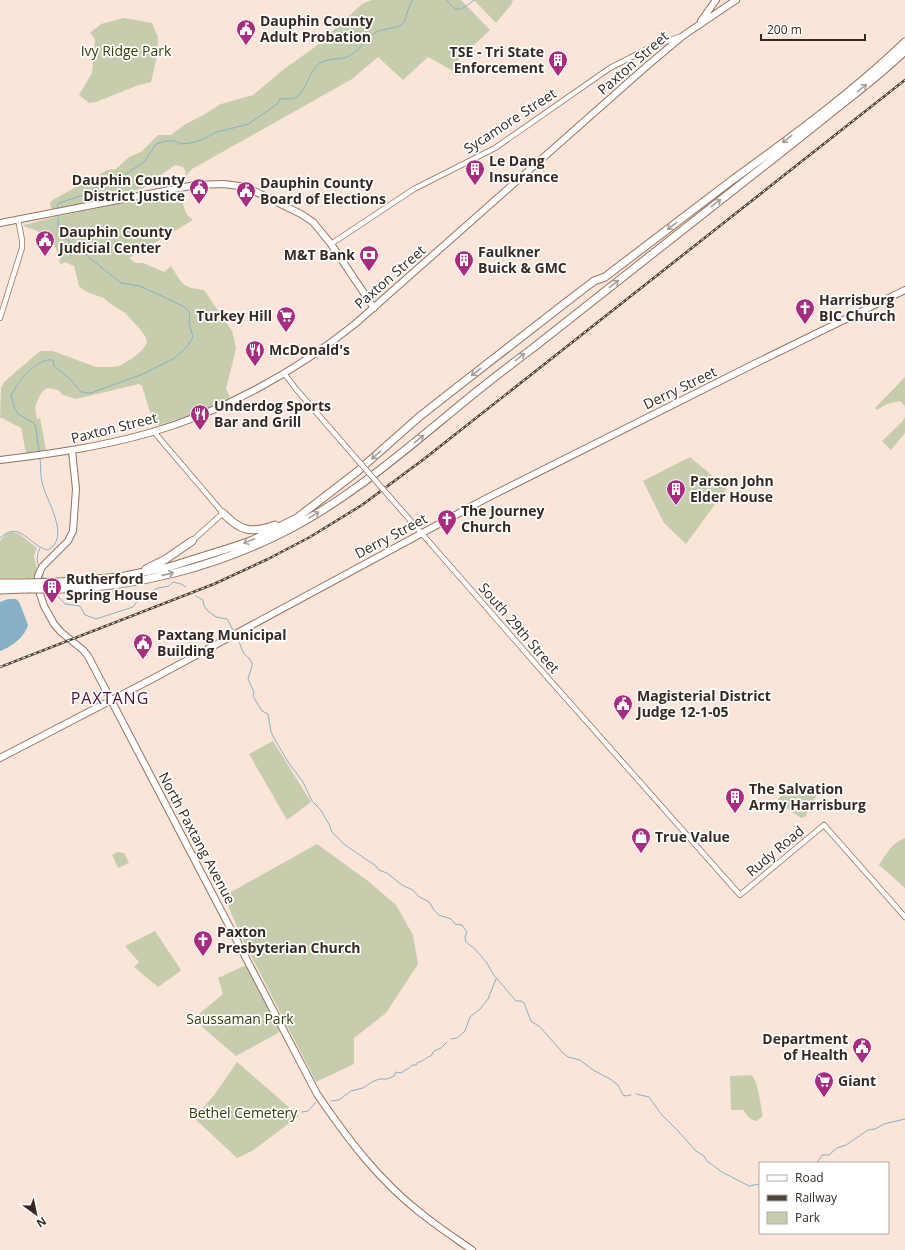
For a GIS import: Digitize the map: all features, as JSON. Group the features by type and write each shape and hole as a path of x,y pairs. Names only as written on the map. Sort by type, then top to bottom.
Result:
{"highway":[{"path":"60,585 120,577 169,567 236,546 297,518 308,511 358,472 419,417 460,384 594,281 605,277 775,149 837,100 905,42"},
{"path":"0,590 26,586 60,585 99,587 170,574 196,567 257,545 304,521 331,505 402,453 476,392 825,118 883,71 905,51"},
{"path":"223,513 238,527 252,530 273,526 308,511"},
{"path":"120,577 157,564 192,541"},
{"path":"0,583 26,586"}],"main road":[{"path":"699,24 716,0"},
{"name":"Paxton Street","path":"0,460 72,451 154,432 221,406 257,389 284,373 335,340 374,308 648,65 684,35 736,0"},
{"path":"0,223 195,185 235,185 246,188 307,218 318,226 374,308"},
{"name":"Derry Street","path":"0,758 236,634 532,475 905,290"},
{"name":"North Paxtang Avenue","path":"72,451 76,489 75,517 72,534 41,569 38,576 37,585 48,613 61,632 86,654 317,1094 342,1131 391,1186 421,1214 472,1250"}],"street":[{"name":"Sycamore Street","path":"331,244 421,185 494,148 610,68 653,46 684,35"},
{"path":"0,318 22,248 22,233 18,219"},
{"name":"South 29th Street","path":"284,373 296,389 421,534 740,895"},
{"path":"154,432 223,513 192,541"},
{"name":"Rudy Road","path":"740,895 824,825 905,917"}],"green space":[{"path":"372,0 461,0 490,30 458,60 467,70 462,76 428,57 403,80 378,57 352,79 192,169 184,178 186,172 183,167 175,165 142,189 115,193 109,199 51,209 50,203 54,199 108,170 116,169 129,157 141,152 158,135 171,135 184,125 221,104 253,95 284,69 315,47 362,4"},
{"path":"474,0 513,0 511,5 496,23"},
{"name":"Ivy Ridge Park","path":"124,18 152,23 158,37 157,56 151,82 136,86 96,102 89,103 79,95 92,73 95,39 90,33 101,24"},
{"path":"178,191 182,196 186,212 193,220 129,258 136,263 143,263 164,272 171,266 183,284 191,288 204,290 232,331 234,339 236,349 226,389 230,397 205,410 159,425 154,425 142,386 139,384 76,399 63,395 58,390 48,388 40,395 35,407 37,419 40,418 46,450 26,453 21,428 0,418 1,388 4,382 40,351 53,351 96,367 112,367 119,366 133,358 147,343 146,338 140,329 125,313 104,298 89,293 79,286 74,266 65,262 61,264 59,262 61,256 51,239 24,225"},
{"path":"905,377 905,406 900,401 887,404 877,410 875,408"},
{"path":"905,417 905,433 891,450 882,441 902,422"},
{"path":"690,457 727,488 686,544 664,523 643,481"},
{"path":"12,532 19,534 37,548 34,556 37,568 34,578 0,578 0,541 6,534"},
{"path":"273,741 311,802 287,820 249,754"},
{"path":"804,784 820,789 805,817 801,818 777,802 785,792"},
{"path":"905,838 905,888 879,865 893,846"},
{"path":"317,844 368,881 396,905 413,935 418,964 386,1013 354,1038 354,1064 316,1082 241,936 224,896"},
{"path":"118,852 124,853 129,863 118,868 112,855"},
{"path":"155,931 181,970 158,987 134,967 139,962 125,946"},
{"name":"Saussaman Park","path":"246,965 280,1032 236,1056 193,1019 223,994 218,978"},
{"name":"Bethel Cemetery","path":"237,1062 299,1116 252,1151 237,1158 194,1118 215,1094"},
{"path":"751,1075 754,1078 758,1088 763,1116 756,1121 750,1118 743,1110 731,1110 730,1076"}],"water":[{"path":"8,599 16,599 19,602 28,625 24,634 17,641 0,651 0,602"}],"waterway":[{"path":"58,209 57,205 59,203 89,193 102,183 122,177 145,161 156,144 166,141 175,141 180,144 201,140 217,132 249,124 277,104 280,99 295,98 302,91 313,71 320,63 326,60 347,57 355,52 375,33 401,25 405,20 409,6 413,0"},
{"path":"447,0 454,8 457,9 463,8 474,0"},
{"path":"39,452 34,423 18,414 11,396 18,384 34,367 47,360 53,360 54,366 71,380 81,392 91,393 143,374 173,359 186,348 193,337 189,323 190,313 185,307 140,286 121,283 61,235 58,229 58,214"},
{"path":"0,538 13,531 24,535 41,548 48,550 55,544 58,536 57,527 42,482 40,457"},
{"path":"39,567 37,557 40,548"},
{"path":"43,573 43,579"},
{"path":"54,592 65,604 80,606 85,615 96,619 133,607 138,600 158,588 169,586 173,582 186,587"},
{"path":"196,596 203,600 204,606 216,617 227,619 234,632"},
{"path":"237,637 244,654 252,663 248,679 254,692 253,696 262,711 268,714 271,732 274,738 288,762 303,782 312,801 320,809 332,832 345,845 376,866 379,870 387,873 402,885 413,890 418,896 429,902 439,915 451,919 455,924 462,925 467,932 465,937 466,942 475,949 487,963 493,974 516,1001 521,1001 524,1003 531,1021 540,1027 568,1057 580,1060 593,1070 610,1079 618,1085 623,1095 631,1095"},
{"path":"451,1039 457,1038 465,1031 470,1017 480,1009 488,999 496,979"},
{"path":"331,1101 339,1100 351,1091 363,1088 379,1079 387,1079 394,1076 396,1072 401,1073 412,1065 416,1065 418,1062 431,1056 434,1051 441,1048 447,1042"},
{"path":"636,1094 649,1097 661,1114 696,1151 722,1172 749,1186 759,1184"},
{"path":"302,1112 308,1111 315,1103"},
{"path":"818,1162 822,1155 829,1155 837,1148 846,1145 868,1130 905,1119"}],"railway":[{"path":"0,667 214,584 268,559 310,537 362,505 424,459 905,80"}],"place":[{"name":"Dauphin County Adult Probation","path":"246,46"},
{"name":"TSE - Tri State Enforcement","path":"558,77"},
{"name":"Le Dang Insurance","path":"475,186"},
{"name":"Dauphin County District Justice","path":"199,205"},
{"name":"Dauphin County Board of Elections","path":"246,208"},
{"name":"Dauphin County Judicial Center","path":"45,257"},
{"name":"M&T Bank","path":"369,272"},
{"name":"Faulkner Buick & GMC","path":"464,277"},
{"name":"Harrisburg BIC Church","path":"805,325"},
{"name":"Turkey Hill","path":"286,333"},
{"name":"McDonald's","path":"255,367"},
{"name":"Underdog Sports Bar and Grill","path":"200,431"},
{"name":"Parson John Elder House","path":"676,506"},
{"name":"The Journey Church","path":"447,536"},
{"name":"Rutherford Spring House","path":"52,604"},
{"name":"Paxtang Municipal Building","path":"143,660"},
{"name":"Magisterial District Judge 12-1-05","path":"623,721"},
{"name":"The Salvation Army Harrisburg","path":"735,814"},
{"name":"True Value","path":"641,854"},
{"name":"Paxton Presbyterian Church","path":"203,957"},
{"name":"Department of Health","path":"862,1064"},
{"name":"Giant","path":"824,1098"}],"district":[{"name":"PAXTANG","path":"110,698"}]}
